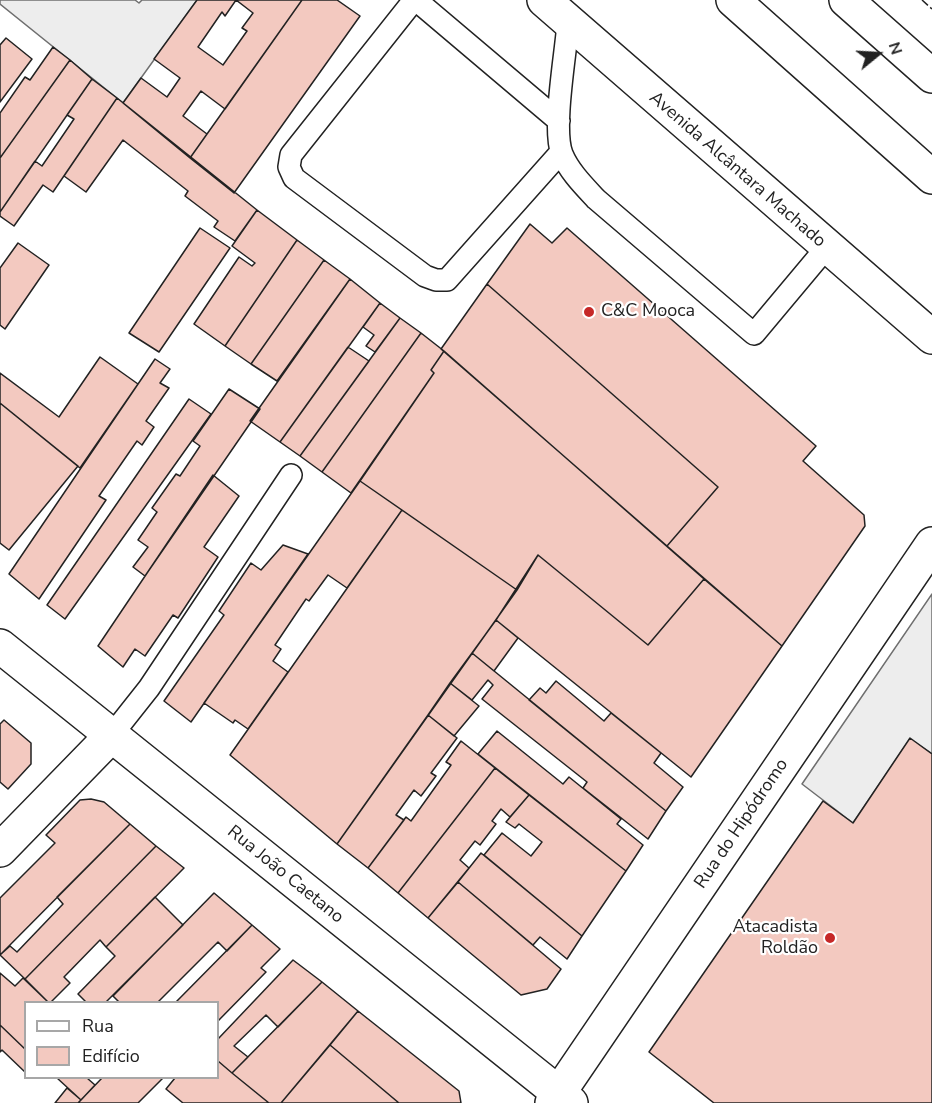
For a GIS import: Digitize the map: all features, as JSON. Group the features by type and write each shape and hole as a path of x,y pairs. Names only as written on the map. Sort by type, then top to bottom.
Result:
{"main road":[{"name":"Avenida Alcântara Machado","path":"544,0 826,248 932,337"},
{"path":"733,0 932,177"},
{"path":"846,0 932,76"},
{"name":"Rua do Hipódromo","path":"560,1100 932,544"},
{"name":"Rua João Caetano","path":"0,646 560,1100"},
{"path":"0,850 111,736"}],"lane":[{"path":"559,121 415,0 291,155 289,167 294,178 425,276 447,280 561,152"},
{"path":"568,22 559,121 561,152 575,176 596,199 754,334 826,248"},
{"path":"111,736 149,688 291,475"}],"shaded area":[{"path":"0,0 135,0 139,3 142,0 197,0 123,103 0,4"},
{"path":"932,594 932,754 910,739 853,823 802,784"}],"building":[{"path":"197,0 236,0 302,0 225,109 201,91 183,116 207,134 190,158 123,103 141,78 167,97 180,78 154,59","holes":["236,0 253,13 242,28 247,31 223,65 198,47 222,12 225,16"]},
{"path":"302,0 337,0 360,16 234,193 190,158"},
{"path":"6,38 32,59 0,102 0,45"},
{"path":"53,47 70,60 0,158 0,113 25,77 30,80"},
{"path":"70,60 92,79 0,212 0,158"},
{"path":"92,79 117,98 53,192 43,185 14,226 0,216 0,212 35,161 42,166 74,119 67,115"},
{"path":"117,98 257,210 235,241 214,227 218,221 185,196 188,191 123,140 86,192 64,176"},
{"path":"257,210 297,240 225,346 194,324 239,257 252,266 255,263 232,246"},
{"path":"530,224 552,243 567,228 816,446 803,461 864,515 865,526 782,646 667,546 718,487 487,284"},
{"path":"200,228 230,248 159,352 129,333"},
{"path":"297,240 324,260 251,364 225,346"},
{"path":"18,243 49,265 5,329 0,325 0,268"},
{"path":"324,260 350,279 277,381 251,364"},
{"path":"350,279 380,303 280,442 250,421"},
{"path":"487,284 718,487 667,546 441,349"},
{"path":"380,303 400,318 375,352 366,346 374,335 363,327"},
{"path":"400,318 421,333 322,472 300,456"},
{"path":"421,333 444,351 431,370 434,373 351,493 322,472"},
{"path":"348,347 369,361 300,456 280,442"},
{"path":"444,351 704,579 648,645 538,555 517,590 360,481 434,373 431,370"},
{"path":"100,357 138,384 80,468 0,403 0,373 59,417"},
{"path":"155,359 170,369 160,383 169,388 146,421 154,427 142,445 137,441 99,496 106,500 39,599 9,574"},
{"path":"229,389 260,409 145,576 133,567 148,547 138,540 157,512 152,508 176,474 180,476 200,446 193,441"},
{"path":"189,399 211,414 65,619 47,605"},
{"path":"0,403 78,466 9,550 0,543"},
{"path":"213,475 239,496 204,547 218,557 178,618 173,615 145,656 135,649 123,667 98,646"},
{"path":"360,481 402,510 347,588 328,575 309,601 306,599 275,645 281,649 273,661 288,672 248,729 235,720 233,723 204,703"},
{"path":"402,510 517,590 337,844 230,755"},
{"path":"283,545 308,554 191,722 164,701 224,615 219,611 251,563 261,570"},
{"path":"538,555 648,645 704,579 782,646 691,777 496,620"},
{"path":"496,620 518,638 494,671 472,653"},
{"path":"472,653 666,811 648,839 583,788 587,782 482,699 493,685 488,680 472,700 450,683"},
{"path":"556,681 604,721 611,713 661,753 654,763 683,787 666,811 529,700 540,688 546,693"},
{"path":"450,683 479,706 454,736 428,715"},
{"path":"428,715 457,738 431,773 436,776 421,796 414,790 396,815 404,820 368,868 337,844"},
{"path":"4,720 31,743 31,764 8,789 0,782 0,724"},
{"path":"497,731 563,784 569,777 621,819 617,824 643,845 626,871 478,754"},
{"name":"Atacadista Roldão","path":"910,738 932,754 932,1103 714,1103 649,1052 823,801 853,823"},
{"path":"461,741 495,768 398,893 368,868 406,817 411,821 451,765 446,762"},
{"path":"495,768 529,795 510,817 501,809 492,821 496,824 480,845 475,841 460,860 469,868 428,918 398,893"},
{"path":"529,795 626,871 582,936 484,855 502,833 531,856 542,842 519,824 515,828 506,822"},
{"path":"91,799 104,802 130,824 0,955 0,898 55,843 46,835 80,800"},
{"path":"130,824 156,846 25,979 0,955 10,946 17,952 63,904 57,897"},
{"path":"156,846 184,868 106,947 100,940 64,977 70,983 52,1001 47,1001 25,979"},
{"path":"481,853 582,936 567,959 540,937 533,945 458,882"},
{"path":"458,882 561,969 547,989 521,995 428,918"},
{"path":"214,893 252,925 227,951 218,942 159,1001 118,1001 113,996"},
{"path":"155,897 183,925 107,1001 85,1001 78,994 115,956 106,947"},
{"path":"252,925 280,949 261,968 266,972 219,1020 219,1001 177,1001"},
{"path":"293,960 322,982 278,1027 266,1015 234,1046 248,1057 232,1073 219,1062 219,1038"},
{"path":"0,973 15,986 23,978 47,1001 24,1001 24,1048 0,1025"},
{"path":"322,982 358,1011 281,1103 269,1103 232,1073"},
{"path":"358,1011 459,1091 461,1103 399,1103 330,1045"},
{"path":"0,1025 24,1048 24,1071 2,1050 0,1052"},
{"path":"330,1045 399,1103 281,1103"},
{"path":"219,1062 269,1103 183,1103 166,1089 174,1079 219,1079"},
{"path":"58,1079 88,1079 95,1085 81,1100"},
{"path":"101,1079 162,1079 138,1103 78,1103"},
{"path":"67,1088 81,1100 78,1103 55,1103"}],"fence":[{"path":"922,0 932,9"}],"place":[{"name":"C&C Mooca","path":"589,312"},
{"name":"Atacadista Roldão","path":"830,938"}]}
